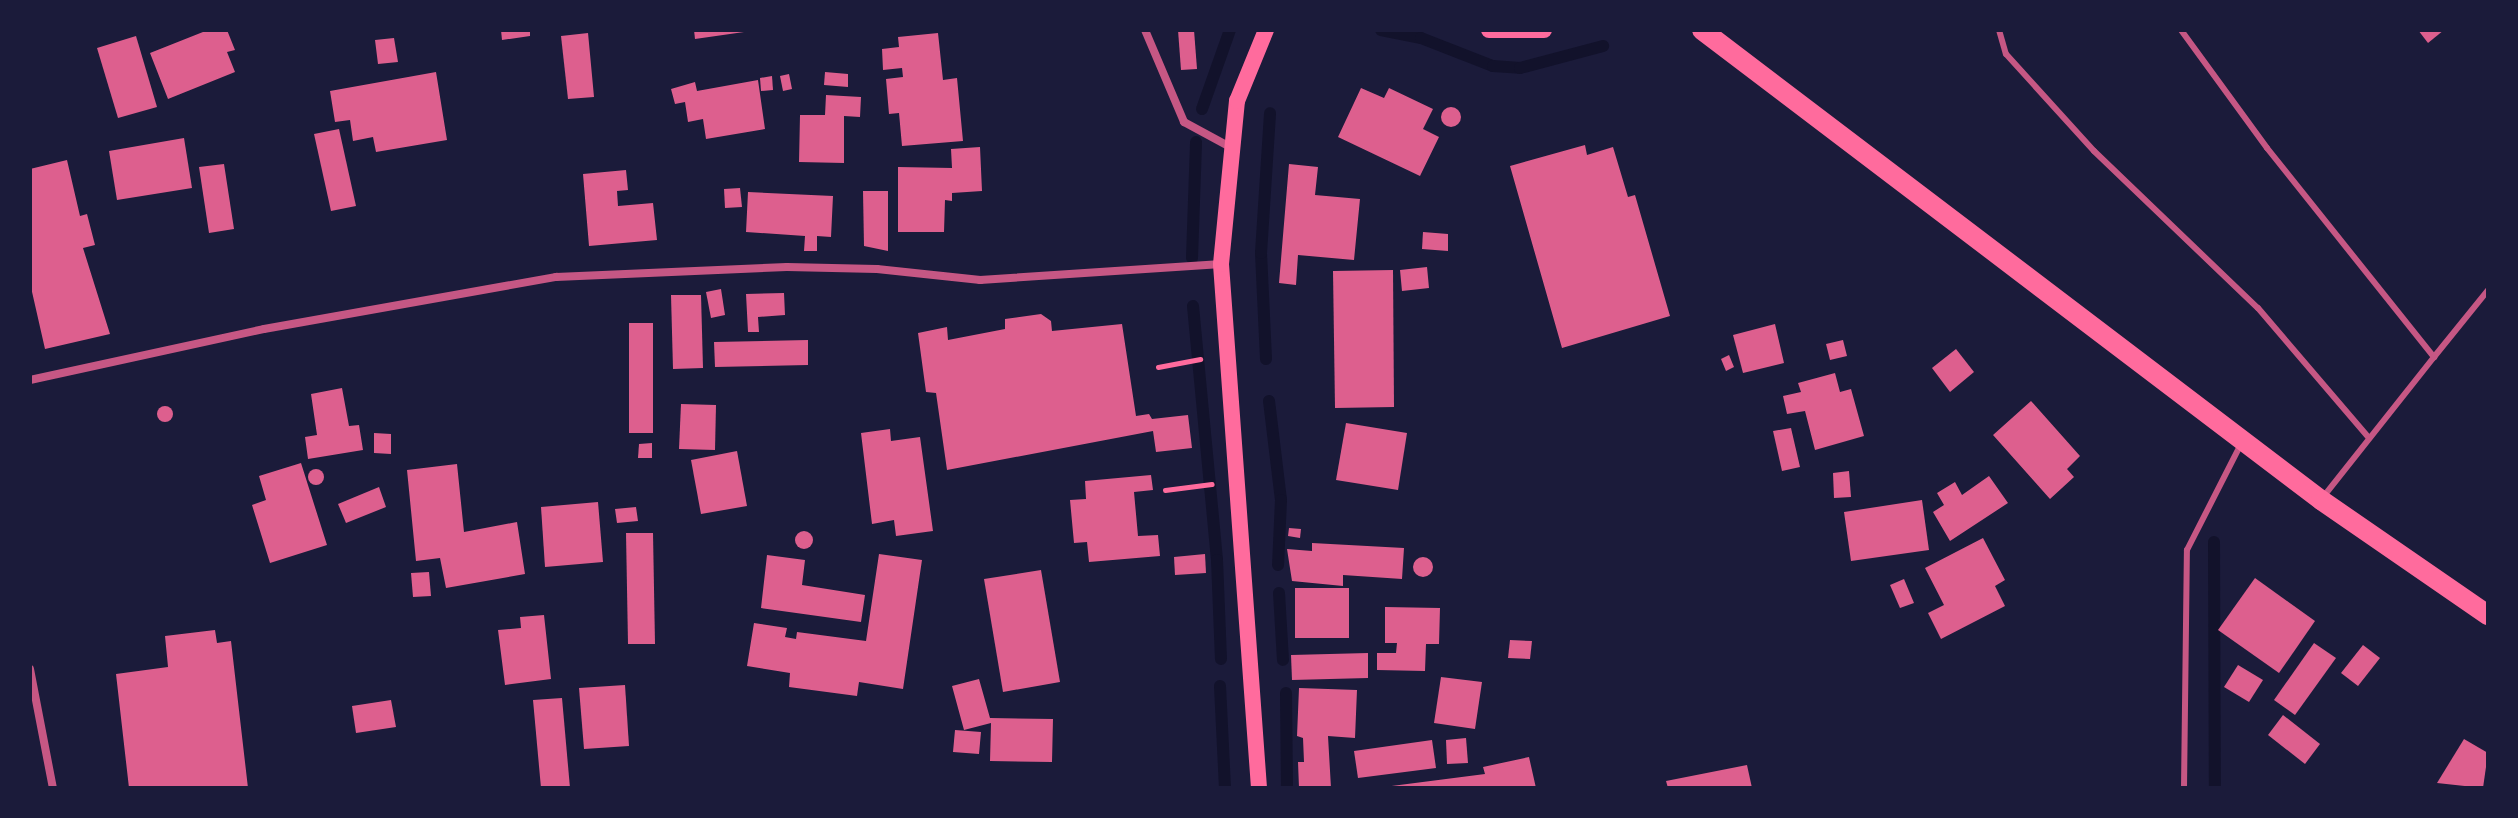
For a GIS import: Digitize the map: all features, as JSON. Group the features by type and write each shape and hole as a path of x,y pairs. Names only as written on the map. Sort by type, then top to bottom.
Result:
{"main road":[{"path":"1259,788 1221,264 1230,147 1237,101 1266,30"},
{"path":"1489,30 1544,30"},
{"path":"1702,30 2321,500 2488,615"}],"street":[{"path":"1145,30 1184,122 1230,147"},
{"path":"30,380 264,329 556,277 787,267 877,269 980,280 1221,264"},
{"path":"30,669 53,788"}],"lane":[{"path":"1999,30 2006,54 2094,151 2258,308 2368,437"},
{"path":"2181,30 2267,148 2434,357"},
{"path":"2321,500 2368,437 2488,290"},
{"path":"2184,788 2187,550 2243,441"}],"path":[{"path":"1158,367 1193,360"},
{"path":"1165,490 1206,485"}],"building":[{"path":"208,30 227,30 235,50 227,52 235,72 168,99 150,53"},
{"path":"501,30 530,30 530,36 502,40"},
{"path":"694,30 744,30 744,32 695,39"},
{"path":"1178,30 1194,30 1197,69 1181,70"},
{"path":"2418,30 2444,30 2428,43"},
{"path":"588,33 594,97 568,99 561,36"},
{"path":"938,33 943,80 957,78 963,141 902,146 899,113 889,114 886,79 903,77 902,68 883,70 882,49 899,47 898,37"},
{"path":"136,36 157,107 118,118 97,48"},
{"path":"394,38 398,62 378,64 375,40"},
{"path":"436,72 447,140 376,152 373,137 353,141 350,120 335,122 330,91"},
{"path":"825,72 848,74 848,87 824,85"},
{"path":"789,74 792,89 783,91 780,76"},
{"path":"772,76 773,90 761,91 760,78"},
{"path":"758,80 765,129 706,139 703,119 688,122 685,102 675,104 671,89 695,82 697,91"},
{"path":"1361,88 1384,98 1389,88 1433,109 1423,129 1439,137 1420,176 1338,137"},
{"path":"826,95 861,97 860,117 844,116 844,163 799,162 800,115 825,115"},
{"path":"1451,107 1458,110 1461,117 1458,124 1451,127 1444,124 1441,117 1444,110"},
{"path":"339,129 356,206 331,211 314,134"},
{"path":"184,138 192,188 117,200 109,151"},
{"path":"1585,145 1587,155 1613,147 1628,197 1635,195 1670,316 1562,348 1510,166"},
{"path":"980,147 982,191 952,193 952,201 945,200 944,232 898,232 898,167 952,168 951,149"},
{"path":"67,160 80,216 87,214 95,245 83,248 110,334 45,349 30,283 30,169"},
{"path":"224,164 234,229 209,233 199,167"},
{"path":"1289,164 1318,167 1315,195 1360,199 1354,260 1298,255 1296,285 1279,283"},
{"path":"626,170 628,190 617,191 618,206 653,203 657,240 589,246 583,174"},
{"path":"740,188 742,207 725,208 724,189"},
{"path":"863,191 888,191 888,251 864,246"},
{"path":"748,192 833,196 831,237 817,236 817,251 804,251 805,236 746,232"},
{"path":"1423,232 1448,234 1448,251 1422,249"},
{"path":"1427,267 1429,288 1402,291 1400,270"},
{"path":"1393,270 1394,407 1335,408 1333,271"},
{"path":"721,289 725,315 711,318 706,292"},
{"path":"784,293 785,315 758,317 759,332 748,332 746,294"},
{"path":"671,295 701,295 703,368 673,369"},
{"path":"1041,314 1051,321 1052,331 1122,324 1136,416 1149,414 1152,419 1188,415 1192,448 1156,452 1153,431 947,470 936,393 926,392 918,333 947,327 948,340 1005,329 1005,319"},
{"path":"629,323 653,323 653,433 629,433"},
{"path":"1775,324 1784,363 1743,373 1733,335"},
{"path":"808,340 808,365 715,367 714,342"},
{"path":"1843,340 1847,356 1830,360 1826,344"},
{"path":"1956,349 1974,372 1950,392 1932,368"},
{"path":"1729,355 1734,367 1726,371 1721,359"},
{"path":"1835,373 1840,392 1851,389 1864,436 1815,450 1805,411 1787,414 1783,396 1801,392 1798,383"},
{"path":"342,388 349,426 359,425 363,450 308,459 305,437 317,435 311,394"},
{"path":"2031,401 2080,456 2067,469 2074,477 2050,499 1993,435"},
{"path":"681,404 716,405 715,450 679,449"},
{"path":"162,406 168,406 173,414 171,420 162,422 157,417 157,411"},
{"path":"1346,423 1407,433 1398,490 1336,480"},
{"path":"1791,428 1800,467 1782,471 1773,431"},
{"path":"890,429 891,441 920,437 933,531 896,536 894,520 872,524 861,433"},
{"path":"374,433 391,434 391,454 374,453"},
{"path":"652,443 652,458 638,458 639,444"},
{"path":"737,451 747,506 701,514 691,460"},
{"path":"301,463 327,545 270,563 252,505 266,500 259,476"},
{"path":"457,464 464,532 517,522 525,574 446,588 440,558 416,561 407,470"},
{"path":"316,469 322,471 322,483 316,485 310,483 308,477 310,471"},
{"path":"1849,471 1851,497 1834,498 1833,473"},
{"path":"1151,475 1153,490 1134,492 1138,536 1158,535 1160,556 1089,562 1087,542 1074,543 1070,500 1086,499 1085,481"},
{"path":"1989,476 2008,503 1950,541 1933,512 1944,505 1937,493 1955,482 1962,495"},
{"path":"379,487 386,507 346,523 338,504"},
{"path":"1922,500 1929,550 1851,561 1844,512"},
{"path":"598,502 603,562 545,567 541,507"},
{"path":"636,507 638,521 617,523 615,509"},
{"path":"1289,528 1301,529 1300,538 1288,536"},
{"path":"800,531 808,531 813,540 811,547 800,549 795,544 795,536"},
{"path":"626,533 653,533 655,644 628,644"},
{"path":"1983,538 2005,580 1995,586 2005,606 1941,639 1928,613 1944,605 1925,568"},
{"path":"1312,543 1404,548 1402,579 1343,575 1343,586 1292,581 1287,549 1312,551"},
{"path":"879,554 922,560 903,689 859,682 857,696 789,687 790,673 747,666 754,623 787,628 785,637 796,639 797,632 866,641"},
{"path":"1205,554 1206,573 1175,575 1174,557"},
{"path":"767,555 805,560 802,585 865,595 861,622 761,608"},
{"path":"1423,557 1430,560 1433,567 1430,574 1423,577 1416,574 1413,567 1416,560"},
{"path":"1041,570 1060,682 1003,692 984,579"},
{"path":"429,572 431,596 413,597 411,573"},
{"path":"2255,578 2315,621 2279,673 2218,630"},
{"path":"1904,579 1914,603 1900,608 1890,585"},
{"path":"1295,588 1349,588 1349,638 1295,638"},
{"path":"1385,607 1440,608 1439,644 1426,644 1425,671 1377,670 1377,653 1396,653 1397,643 1385,643"},
{"path":"544,615 551,679 505,685 498,630 521,628 520,617"},
{"path":"215,630 217,643 231,641 248,788 129,788 116,674 168,667 165,636"},
{"path":"1510,640 1532,641 1530,659 1508,658"},
{"path":"2314,643 2336,658 2295,715 2274,700"},
{"path":"2363,645 2380,658 2358,686 2341,673"},
{"path":"1368,653 1368,678 1292,680 1291,655"},
{"path":"2238,665 2263,680 2249,702 2224,687"},
{"path":"1441,677 1482,682 1475,729 1434,723"},
{"path":"979,679 990,718 1053,719 1052,762 990,761 991,723 964,730 952,686"},
{"path":"625,685 629,746 584,749 579,688"},
{"path":"1299,688 1357,690 1355,738 1328,736 1331,788 1299,788 1298,762 1304,762 1303,738 1297,736"},
{"path":"562,698 570,788 541,788 533,700"},
{"path":"391,700 396,727 356,733 352,706"},
{"path":"2283,715 2320,744 2305,764 2268,735"},
{"path":"955,730 981,732 979,754 953,752"},
{"path":"1466,738 1468,763 1447,764 1446,740"},
{"path":"2464,739 2488,753 2483,788 2437,783"},
{"path":"1432,740 1436,768 1358,778 1354,751"},
{"path":"1529,757 1536,788 1376,788 1485,774 1483,767"},
{"path":"1747,765 1752,788 1668,788 1666,781"}],"waterway":[{"path":"1202,109 1230,30"},
{"path":"1381,30 1421,38 1493,66 1520,68 1603,46"},
{"path":"1266,359 1261,253 1270,113"},
{"path":"1192,258 1196,142"},
{"path":"1193,306 1217,560 1221,659"},
{"path":"1269,401 1281,500 1278,565"},
{"path":"2214,542 2215,788"},
{"path":"1279,593 1283,660"},
{"path":"1220,686 1225,788"},
{"path":"1286,693 1287,788"}]}
